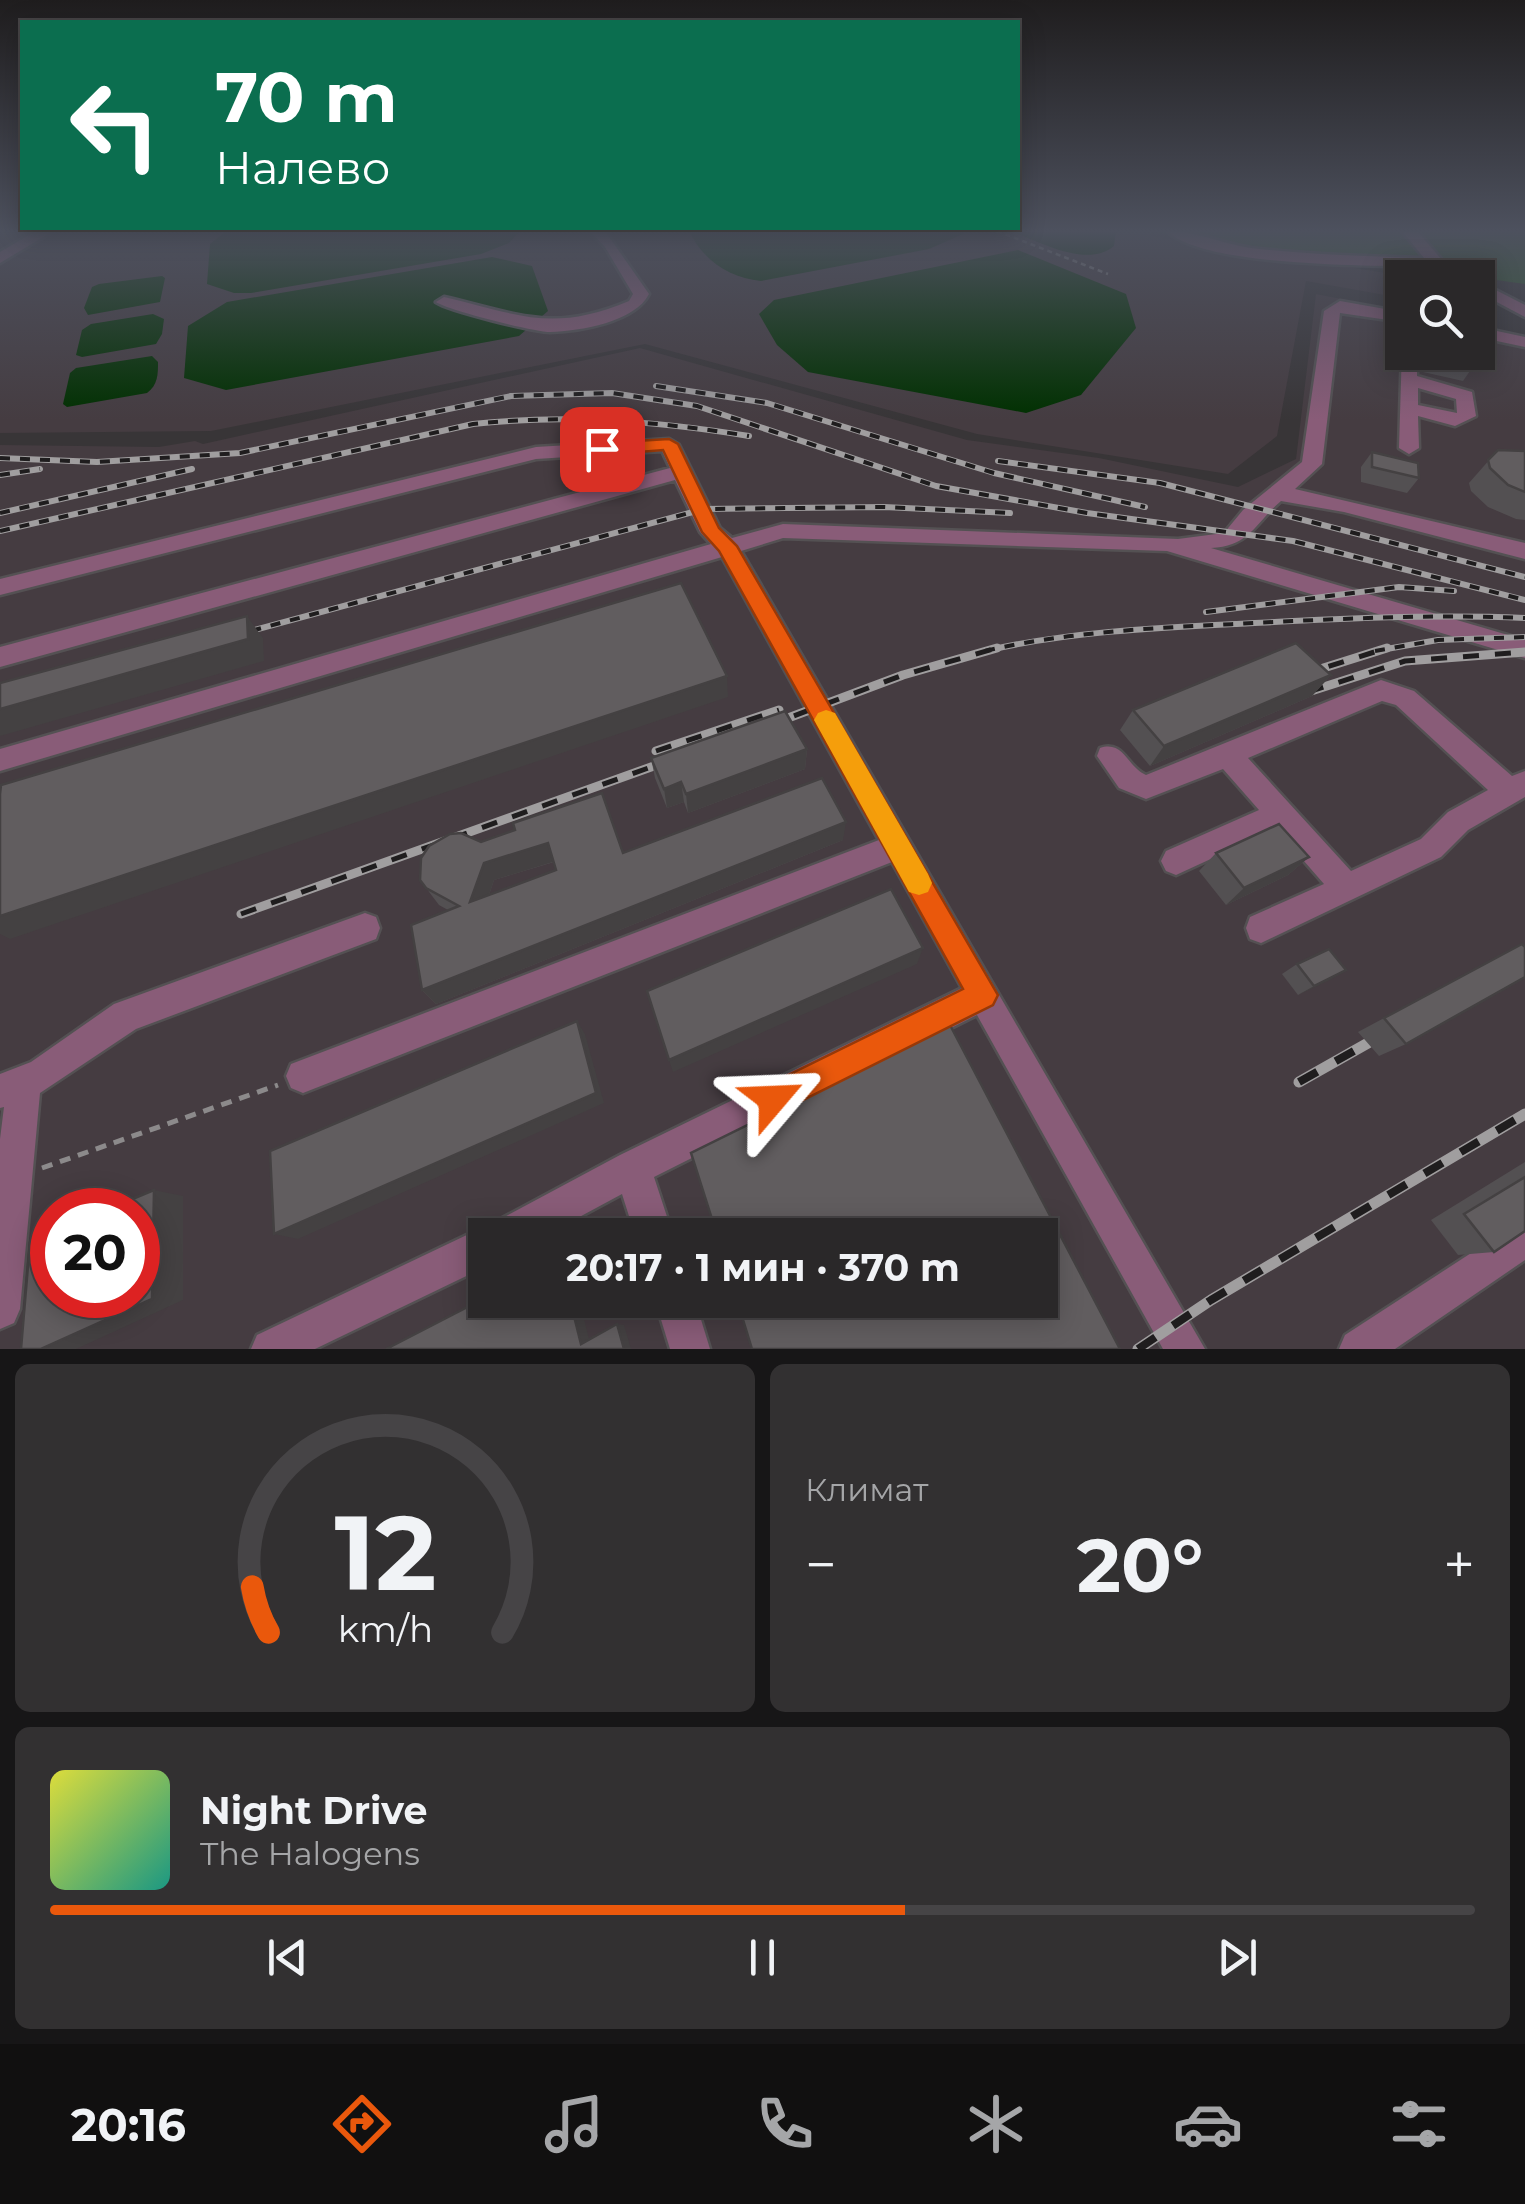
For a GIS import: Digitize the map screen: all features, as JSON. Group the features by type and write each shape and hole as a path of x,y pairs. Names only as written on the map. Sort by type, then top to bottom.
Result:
{"lane":[{"path":"444,302 548,327 602,318 636,304 641,294"},
{"path":"1495,295 1525,312"},
{"path":"0,760 782,531 1167,542 1228,540 1240,534 1241,526 1312,464 1332,311 1340,306 1385,314"},
{"path":"1495,336 1525,342"},
{"path":"1408,370 1409,448"},
{"path":"1408,379 1465,396 1467,416 1455,420 1408,408"},
{"path":"0,587 536,453 669,444 712,532 727,546 1184,1349"},
{"path":"0,658 683,472"},
{"path":"1276,493 1344,505 1525,551"},
{"path":"1167,542 1525,649"},
{"path":"1110,756 1128,780 1146,787 1382,690 1405,698 1517,787 1458,821 1431,848 1260,928"},
{"path":"1228,755 1346,888"},
{"path":"1176,862 1280,814"},
{"path":"303,1076 898,846"},
{"path":"0,1308 14,1178 12,1086 42,1075 126,1016 366,928"},
{"path":"540,1218 983,995"},
{"path":"633,1168 649,1218"},
{"path":"1359,1349 1522,1245"},
{"path":"271,1349 468,1256"},
{"path":"680,1318 690,1349"}],"path":[{"path":"14,1178 303,1076"}],"shaded area":[{"path":"0,294 1304,294 1277,436 1228,474 977,434 645,344 211,431 0,433"},
{"path":"89,294 162,294 160,302 88,315 84,308"},
{"path":"274,294 542,294 548,311 519,336 226,390 184,378 188,326 227,302"},
{"path":"804,294 1126,294 1136,328 1081,395 1026,413 808,372 777,345 759,314 774,300"},
{"path":"1316,294 1385,308 1385,370 1495,370 1495,329 1525,335 1525,1349 0,1349 0,445 159,447 195,441 203,444 640,348 967,440 1099,458 1238,487 1296,459"},
{"path":"153,314 164,319 156,344 76,355 82,330 91,324"},
{"path":"152,356 158,362 157,375 147,393 67,407 63,404 70,373 76,368"}],"building":[{"path":"1498,450 1525,451 1525,492 1508,485 1490,468 1488,460"},
{"path":"1372,452 1418,463 1419,478 1372,467"},
{"path":"681,583 727,676 0,916 1,785"},
{"path":"247,616 248,639 0,709 0,683"},
{"path":"1296,643 1331,675 1164,746 1133,710"},
{"path":"785,711 807,749 686,794 681,782 664,789 651,758"},
{"path":"822,778 846,822 422,990 411,925 459,906 426,888 420,880 421,858 429,846 450,834 461,833 481,842 515,830 513,823 602,793 623,853","holes":["548,843 556,870 470,902 484,863"]},
{"path":"1279,824 1309,857 1244,888 1216,853"},
{"path":"891,889 923,948 669,1060 647,991"},
{"path":"1522,944 1525,977 1406,1044 1384,1018"},
{"path":"1329,949 1346,970 1314,986 1297,964"},
{"path":"577,1021 596,1093 274,1234 270,1151"},
{"path":"950,1025 1051,1218 712,1218 691,1153"},
{"path":"1525,1177 1525,1231 1494,1252 1464,1214"},
{"path":"1058,1231 1120,1349 752,1349 743,1318 1058,1318"},
{"path":"30,1242 30,1318 110,1318 41,1349 21,1349"},
{"path":"468,1307 468,1318 574,1318 581,1344 617,1324 624,1349 386,1349"}],"railway":[{"path":"656,386 767,403 994,473 1145,507"},
{"path":"0,458 97,462 240,453 511,396 612,393 697,406 936,486 1087,513 1293,541 1525,600"},
{"path":"0,531 473,424 611,421 749,436"},
{"path":"998,461 1160,483 1525,577"},
{"path":"0,475 40,469"},
{"path":"0,513 192,469"},
{"path":"232,636 704,509 884,507 1010,513"},
{"path":"1206,612 1399,587 1454,591"},
{"path":"990,650 1078,635 1172,627 1380,618 1525,618"},
{"path":"1381,650 1438,640 1525,637"},
{"path":"990,650 997,648"},
{"path":"1381,650 1387,648"},
{"path":"764,727 903,675 990,650"},
{"path":"985,651 990,650"},
{"path":"1298,676 1381,650"},
{"path":"1375,651 1381,650"},
{"path":"1308,692 1405,661 1525,652"},
{"path":"656,751 779,710"},
{"path":"241,914 679,757"},
{"path":"1299,1082 1368,1043"},
{"path":"1138,1349 1211,1300 1525,1114"}],"slow traffic":[{"path":"826,720 919,883"}],"route":[{"path":"602,449 669,444 712,532 727,546 983,995 773,1099"}]}
